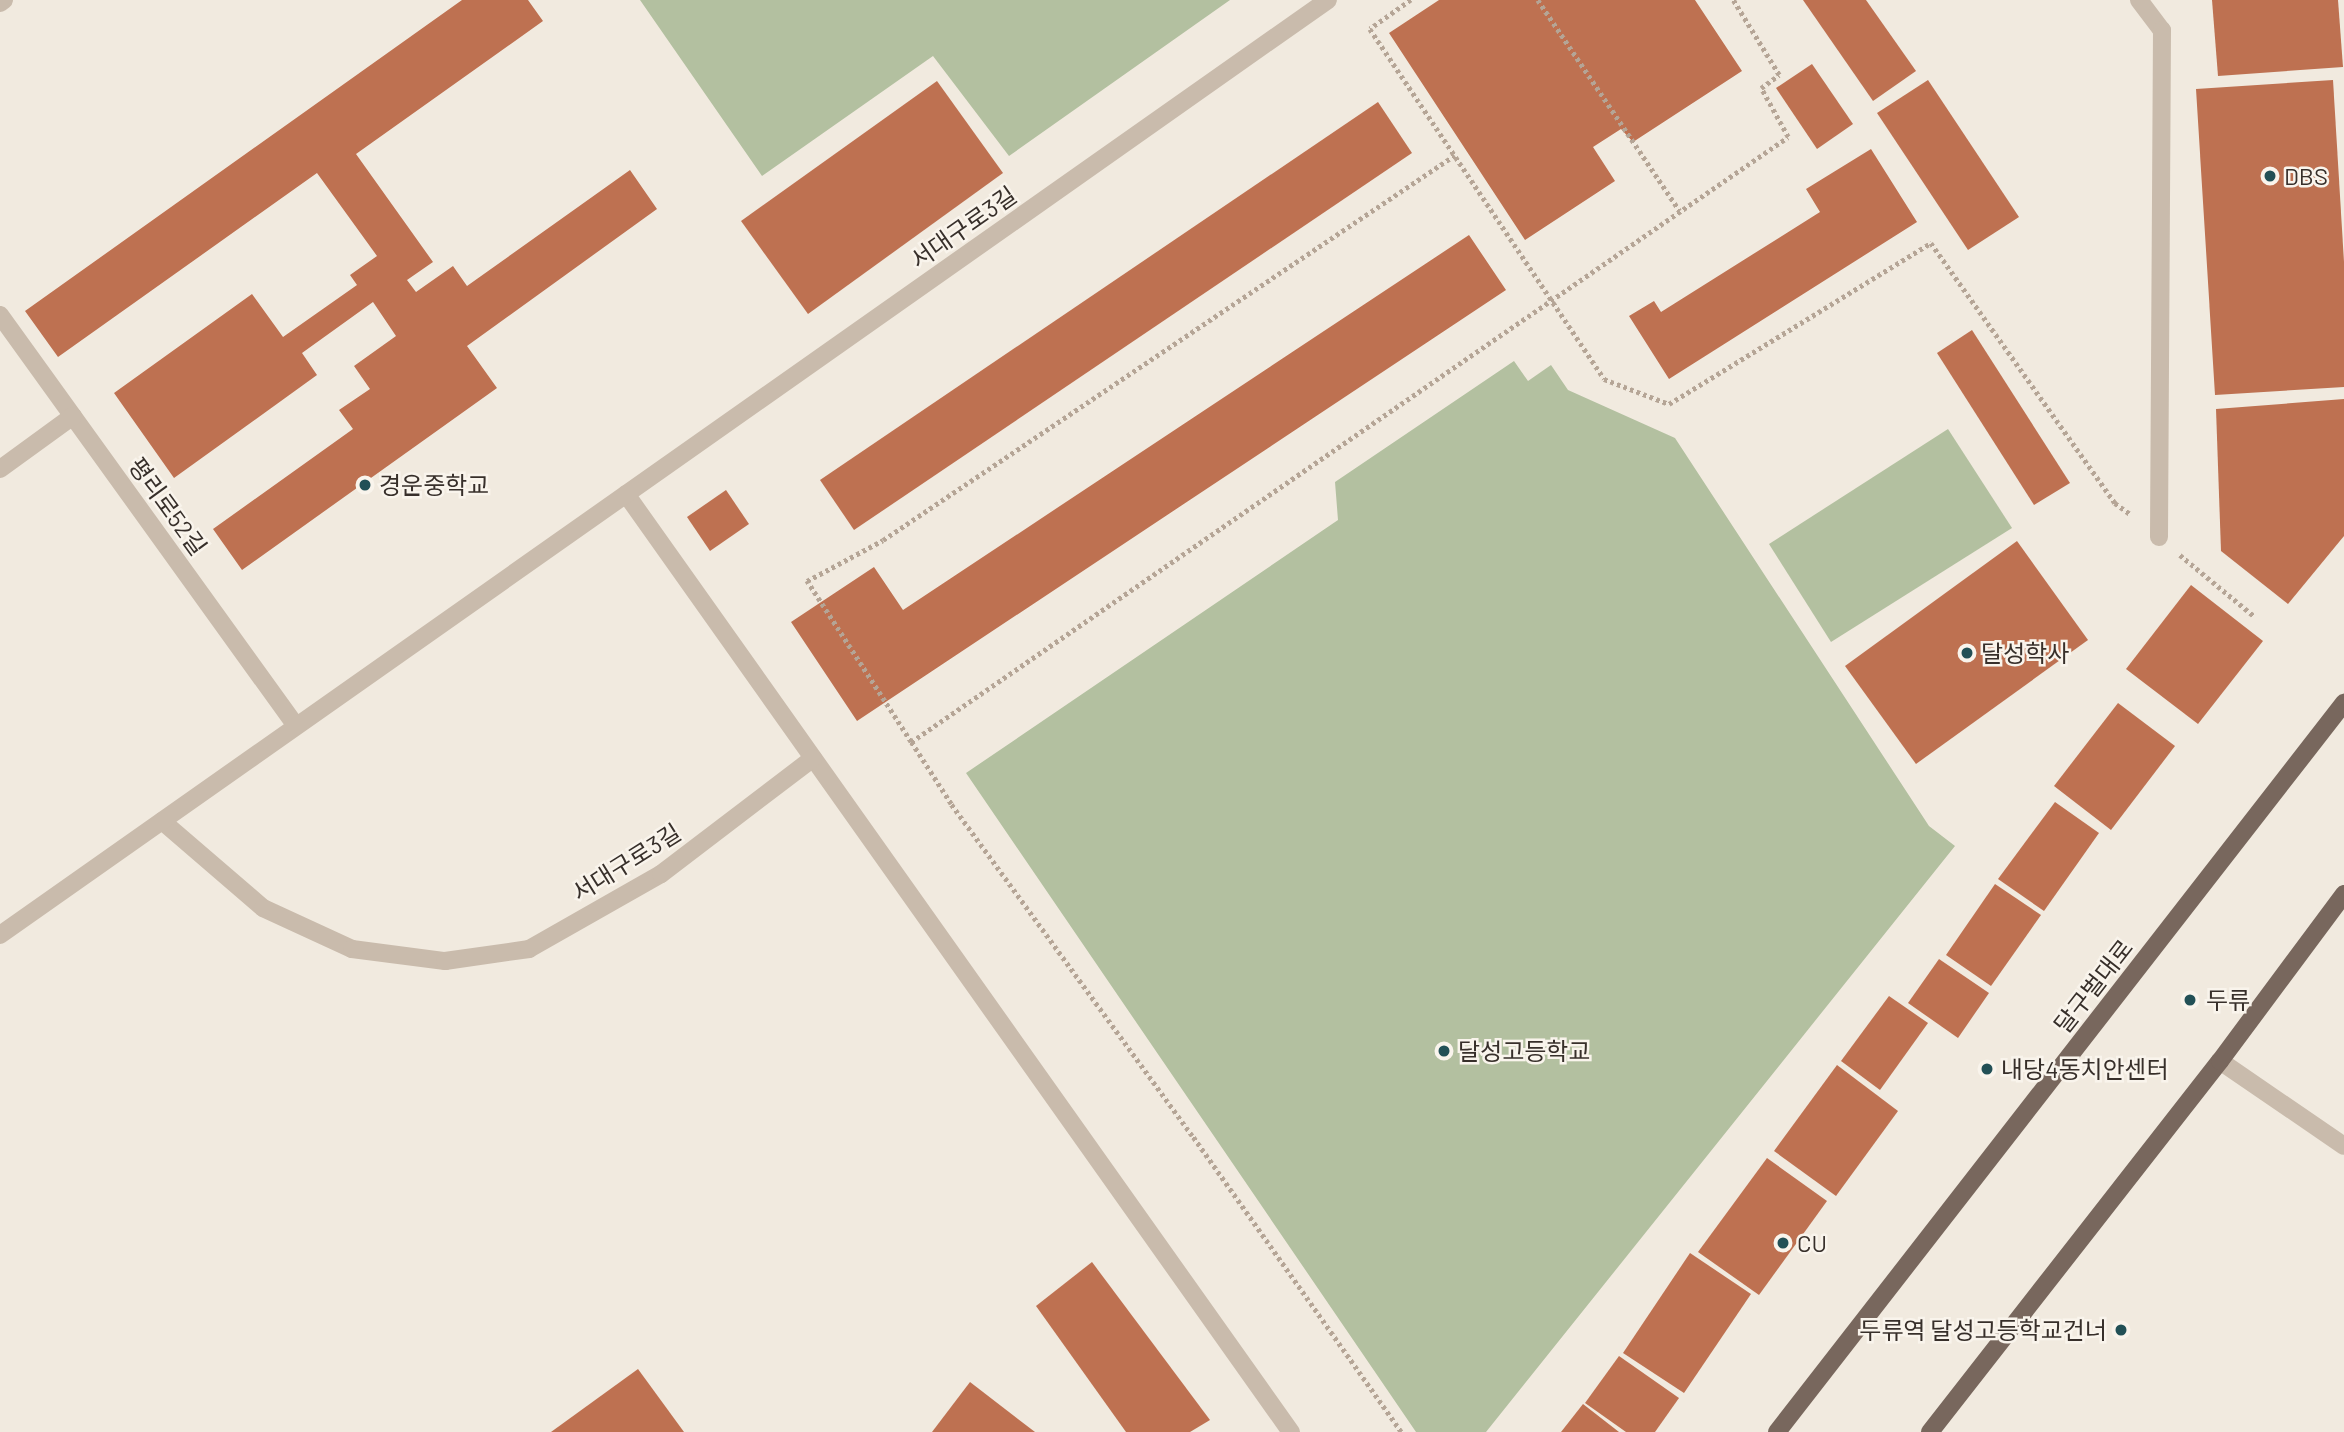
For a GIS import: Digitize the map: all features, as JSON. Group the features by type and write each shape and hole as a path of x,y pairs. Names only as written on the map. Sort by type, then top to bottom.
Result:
{"main road":[{"name":"달구벌대로","path":"1777,1432 2344,703"},
{"path":"1930,1432 2220,1061 2344,894"}],"street":[{"path":"0,3 4,0"},
{"name":"서대구로3길","path":"0,935 1328,0"},
{"path":"2139,0 2162,30 2159,537"},
{"name":"평리로52길","path":"0,315 296,726"},
{"path":"0,469 73,416"},
{"path":"626,494 1291,1432"},
{"name":"서대구로3길","path":"162,821 263,908 352,949 445,961 529,948 661,874 813,758"},
{"path":"2220,1061 2344,1146"}],"path":[{"path":"1411,0 1370,29 1604,379 1669,404 1931,243 2115,503 2254,616"},
{"path":"1538,0 1680,211"},
{"path":"911,742 1788,137 1761,88 1779,75 1732,0"},
{"path":"1401,1432 1192,1136 951,804 807,581 883,540 1455,155"}],"green space":[{"path":"640,0 1230,0 1009,156 933,56 762,176"},
{"path":"1514,361 1528,381 1551,365 1568,390 1675,438 1929,826 1955,846 1486,1432 1416,1432 966,773 1338,520 1335,482"},
{"path":"1948,429 2012,528 1831,642 1769,544"}],"building":[{"path":"462,0 528,0 543,21 356,154 433,262 407,280 416,292 453,266 467,286 630,170 657,209 467,346 497,388 242,570 213,529 353,429 339,410 370,389 354,366 396,336 373,302 302,353 317,375 174,478 114,393 252,294 283,337 357,285 350,275 377,256 317,173 58,357 25,311"},
{"path":"1439,0 1695,0 1742,71 1633,142 1621,129 1593,147 1615,181 1525,240 1389,33"},
{"path":"1803,0 1866,0 1916,71 1873,101"},
{"path":"2212,0 2338,0 2343,67 2218,76"},
{"path":"1812,64 1853,124 1817,149 1776,88"},
{"path":"1928,80 2019,217 1968,250 1877,113"},
{"name":"DBS","path":"2333,80 2344,262 2344,387 2215,395 2196,89"},
{"path":"937,81 1003,173 808,314 741,221"},
{"path":"1378,102 1412,153 854,530 820,480"},
{"path":"1871,149 1917,222 1669,379 1629,316 1654,301 1661,312 1820,212 1806,189"},
{"path":"1469,235 1506,290 857,721 791,622 874,567 903,610"},
{"path":"1972,330 2070,483 2034,505 1937,353"},
{"path":"2344,399 2344,536 2288,604 2221,551 2216,409"},
{"path":"726,490 749,524 710,551 687,517"},
{"name":"달성학사","path":"2017,541 2088,640 1916,764 1845,666"},
{"path":"2191,585 2263,641 2198,724 2126,669"},
{"path":"2118,703 2175,746 2111,830 2054,786"},
{"path":"2055,802 2099,833 2044,911 1998,879"},
{"path":"1995,884 2041,915 1991,986 1946,955"},
{"path":"1939,959 1989,993 1958,1038 1908,1003"},
{"path":"1889,996 1928,1023 1880,1090 1841,1061"},
{"path":"1837,1065 1898,1111 1836,1196 1774,1151"},
{"path":"1767,1158 1827,1201 1759,1295 1698,1252"},
{"path":"1690,1253 1751,1294 1684,1393 1623,1353"},
{"path":"1092,1262 1210,1420 1190,1432 1126,1432 1036,1306"},
{"path":"1619,1356 1679,1398 1655,1432 1626,1432 1585,1403"},
{"path":"638,1369 684,1432 551,1432"},
{"path":"970,1382 1035,1432 932,1432"},
{"path":"1583,1404 1619,1432 1561,1432"}],"place":[{"name":"DBS","path":"2270,176"},
{"name":"경운중학교","path":"365,485"},
{"name":"달성학사","path":"1967,653"},
{"name":"두류","path":"2190,1000"},
{"name":"달성고등학교","path":"1444,1051"},
{"name":"내당4동치안센터","path":"1987,1069"},
{"name":"CU","path":"1783,1243"},
{"name":"두류역 달성고등학교건너","path":"2121,1330"}]}
